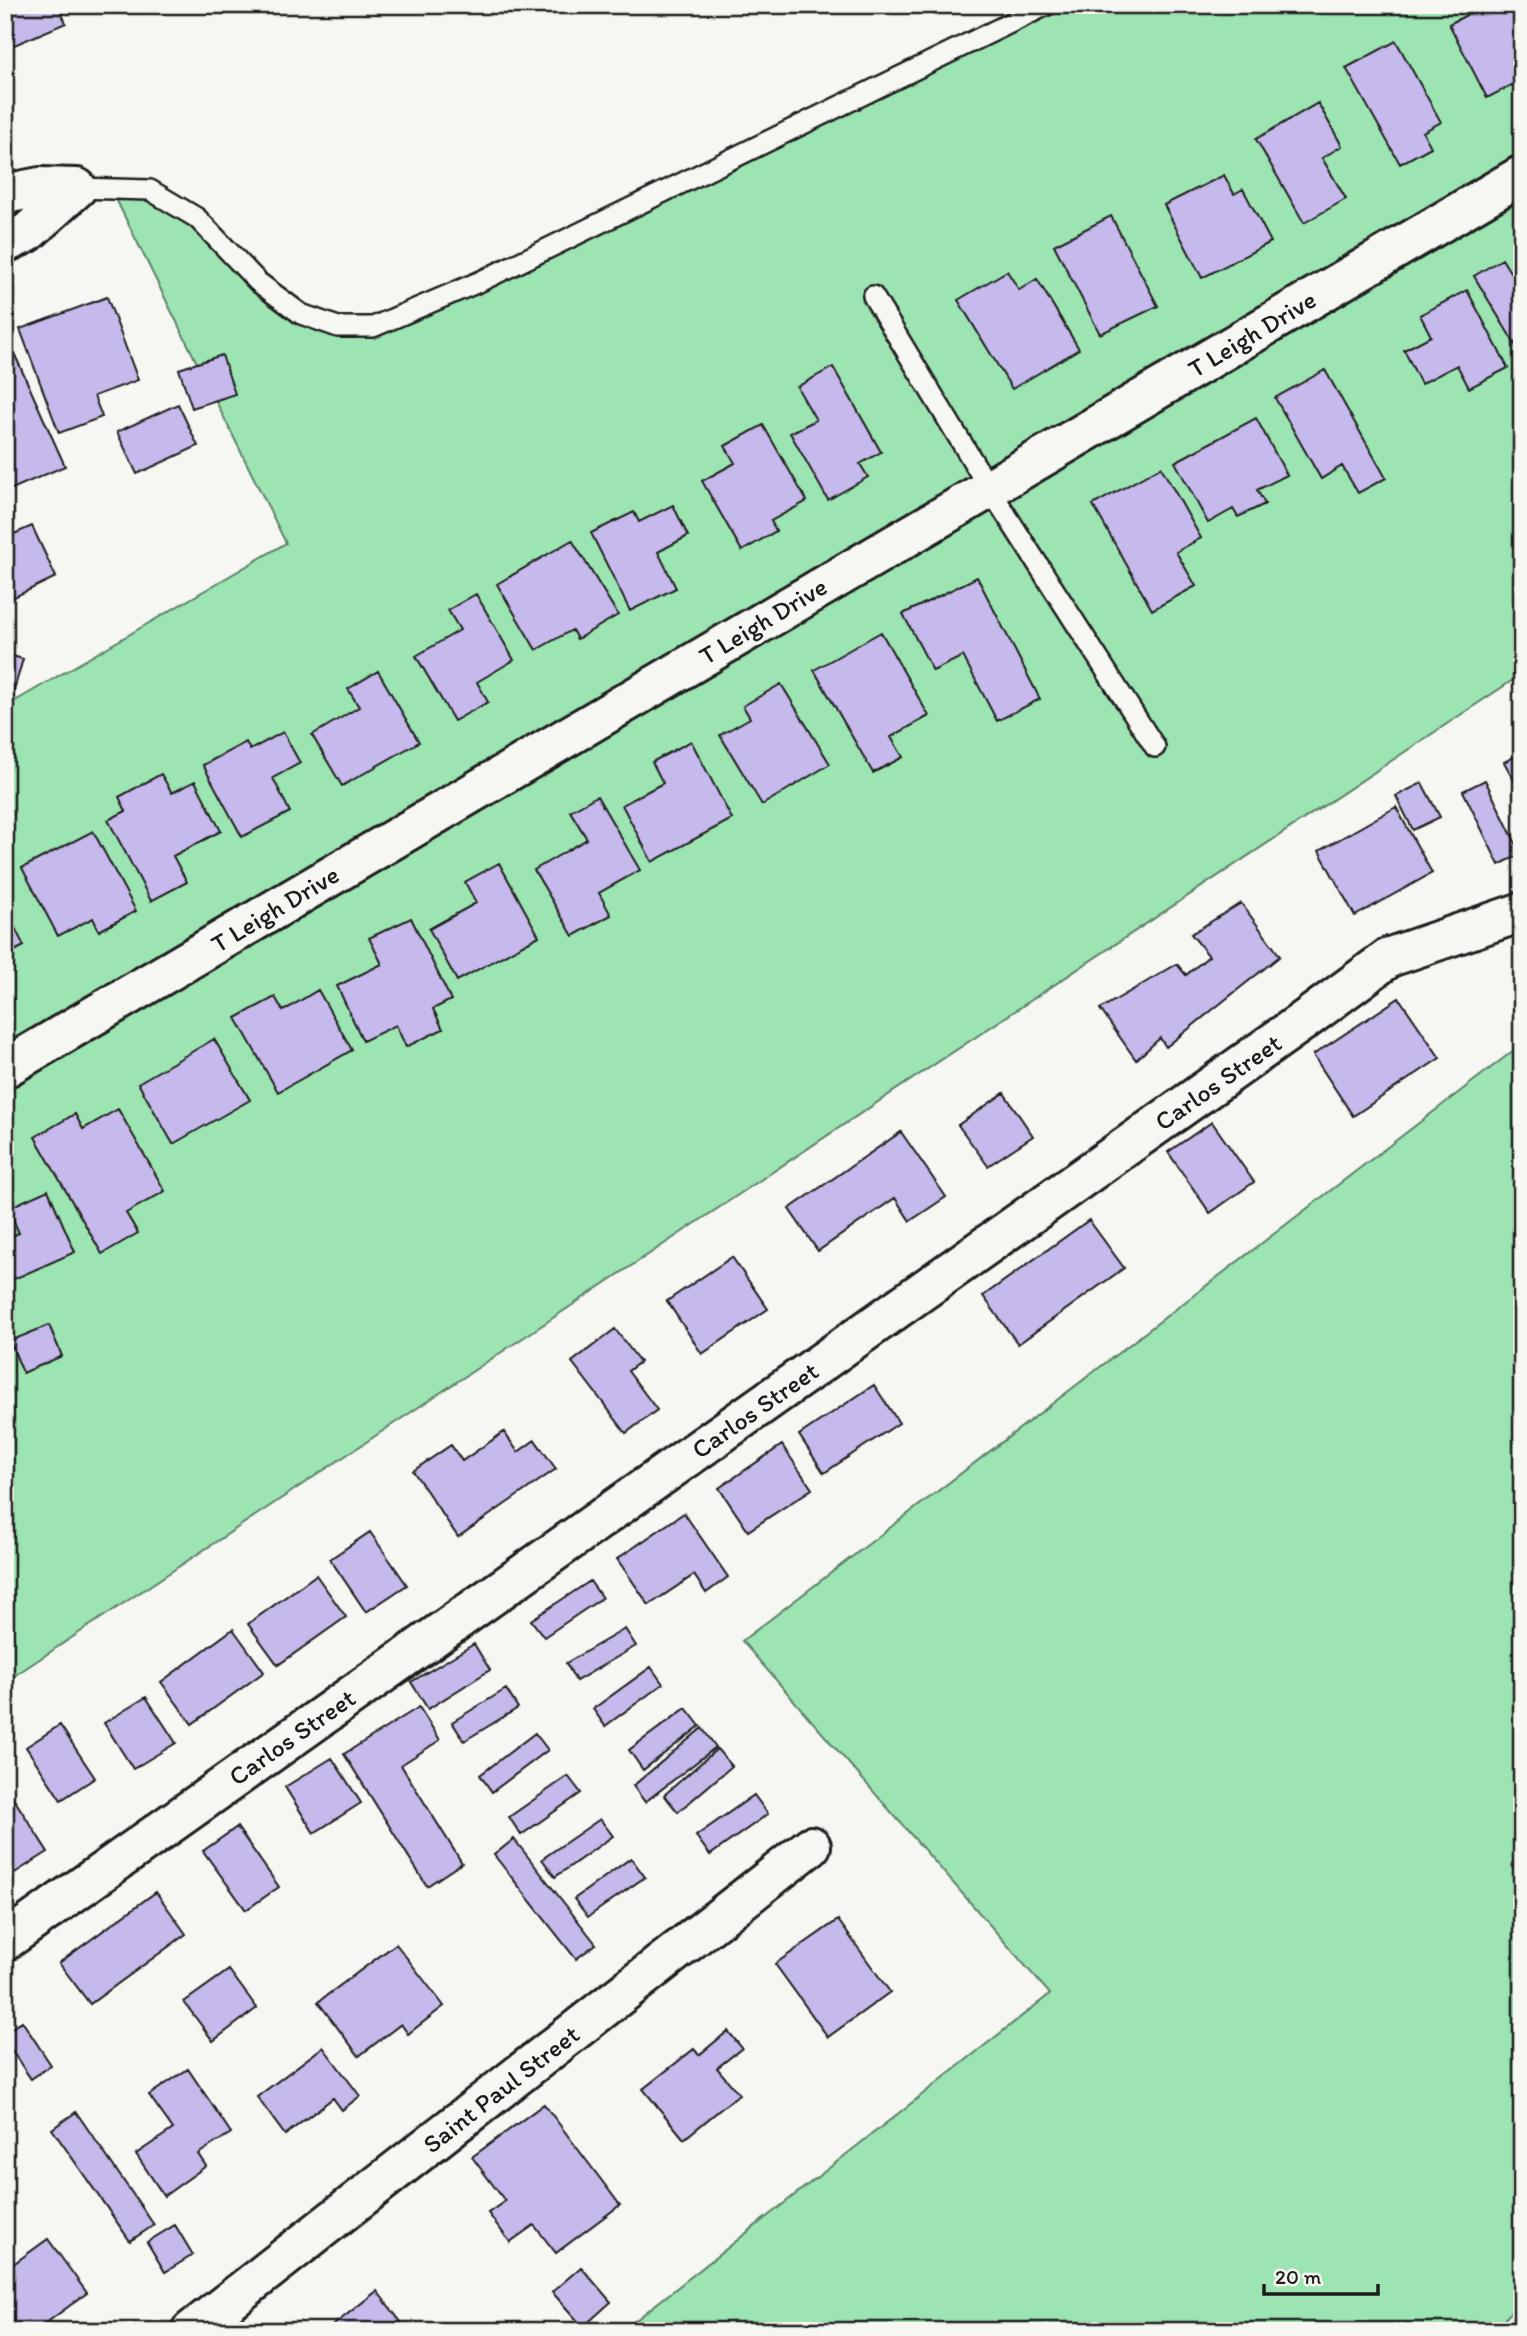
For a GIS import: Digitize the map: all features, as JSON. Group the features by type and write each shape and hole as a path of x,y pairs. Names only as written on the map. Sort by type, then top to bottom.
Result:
{"street":[{"name":"T Leigh Drive","path":"5,1068 1522,175"},
{"path":"5,194 40,187 77,188"},
{"path":"5,243 27,233 77,188"},
{"name":"Carlos Street","path":"5,1941 1390,957 1522,912"},
{"name":"Saint Paul Street","path":"191,2331 811,1846"}],"lane":[{"path":"77,188 150,190 197,218 258,282 301,314 338,327 373,327 481,281 1046,5"},
{"path":"873,296 989,488 1155,747"}],"green space":[{"path":"1060,5 1522,5 1522,674 5,1682 5,707 286,543 116,199 148,195 193,222 337,332 483,286"},
{"path":"1522,1044 1522,2300 1494,2331 622,2331 1050,1994 742,1641"}],"building":[{"path":"5,5 58,5 66,23 12,46 5,31"},
{"path":"1486,5 1498,5 1501,12 1514,5 1522,5 1522,38 1517,40 1522,50 1522,80 1487,98 1449,24"},
{"path":"1396,41 1441,122 1423,132 1431,147 1400,164 1346,68"},
{"path":"1318,103 1342,146 1322,158 1346,199 1304,223 1256,139"},
{"path":"1224,175 1234,194 1243,189 1271,242 1202,278 1164,205"},
{"path":"1111,216 1158,306 1100,334 1054,245"},
{"path":"1502,259 1510,272 1522,265 1522,356 1474,276"},
{"path":"1007,271 1019,290 1037,279 1079,349 1012,389 958,300"},
{"path":"1467,290 1508,368 1469,388 1457,365 1421,384 1404,350 1431,336 1420,315"},
{"path":"107,297 138,380 94,396 102,417 59,433 20,329"},
{"path":"5,333 65,466 5,492"},
{"path":"222,355 235,394 192,408 179,369"},
{"path":"833,367 881,452 860,464 868,477 828,500 790,433 816,420 797,387"},
{"path":"1325,370 1386,478 1358,493 1342,466 1321,479 1275,398"},
{"path":"178,404 198,446 137,474 117,432"},
{"path":"1256,418 1287,475 1257,490 1265,504 1238,517 1233,509 1208,523 1175,462"},
{"path":"763,425 807,501 771,521 776,531 742,551 702,481 735,463 725,446"},
{"path":"1161,467 1201,538 1176,552 1196,586 1152,610 1093,505"},
{"path":"673,505 688,536 658,552 676,588 630,611 591,533 634,512 639,522"},
{"path":"32,526 56,577 6,601 5,538"},
{"path":"572,540 618,615 577,639 572,630 536,650 497,584"},
{"path":"977,577 1040,699 997,721 963,656 933,671 903,614"},
{"path":"476,594 514,660 477,682 488,702 454,721 416,656 460,630 448,610"},
{"path":"881,632 929,716 891,737 903,757 873,773 814,670"},
{"path":"5,654 23,659 5,721"},
{"path":"378,671 419,742 342,786 312,735 359,707 348,689"},
{"path":"781,684 830,764 762,805 720,735 750,718 743,706"},
{"path":"283,732 300,763 273,778 290,812 242,837 203,765 246,742 250,750"},
{"path":"691,741 732,819 652,862 622,805 663,783 652,762"},
{"path":"1522,753 1522,795 1504,762"},
{"path":"161,774 172,793 195,781 221,831 173,856 187,882 151,901 108,820 126,811 119,797"},
{"path":"1485,780 1521,854 1499,865 1463,791"},
{"path":"1422,783 1440,817 1413,830 1396,796"},
{"path":"597,796 640,870 599,893 611,915 573,936 534,870 587,839 570,811"},
{"path":"1396,807 1432,873 1355,916 1319,851"},
{"path":"93,831 136,911 99,931 93,918 58,936 22,868"},
{"path":"499,863 539,936 457,981 429,929 476,903 465,882"},
{"path":"1241,903 1280,956 1166,1047 1160,1038 1136,1060 1100,1009 1177,964 1186,975 1209,956 1191,934"},
{"path":"5,908 24,946 5,956"},
{"path":"411,918 451,1000 433,1009 443,1029 406,1047 396,1025 363,1041 337,986 382,964 369,938"},
{"path":"318,990 352,1050 278,1092 236,1018 275,997 283,1011"},
{"path":"1399,998 1440,1058 1353,1116 1313,1055"},
{"path":"214,1039 250,1100 173,1144 138,1083"},
{"path":"1004,1093 1033,1136 988,1166 958,1125"},
{"path":"118,1109 165,1191 126,1213 138,1233 102,1254 35,1137 75,1114 83,1129"},
{"path":"1212,1122 1254,1182 1210,1213 1168,1152"},
{"path":"901,1132 946,1197 910,1221 895,1198 818,1251 789,1209"},
{"path":"48,1190 75,1252 5,1283 5,1239 19,1233 8,1208"},
{"path":"1089,1220 1124,1268 1018,1344 983,1296"},
{"path":"732,1257 768,1309 702,1354 667,1301"},
{"path":"49,1325 62,1356 23,1373 10,1341"},
{"path":"615,1329 640,1362 628,1371 657,1410 626,1433 572,1362"},
{"path":"874,1385 899,1423 824,1473 799,1435"},
{"path":"504,1432 518,1452 535,1440 556,1469 458,1537 413,1471 451,1445 462,1461"},
{"path":"782,1445 812,1489 748,1531 719,1488"},
{"path":"684,1513 728,1577 706,1593 694,1575 649,1605 617,1559"},
{"path":"370,1532 407,1585 366,1612 330,1559"},
{"path":"316,1575 346,1617 278,1665 248,1624"},
{"path":"590,1581 602,1598 544,1637 531,1620"},
{"path":"233,1629 264,1672 192,1724 161,1682"},
{"path":"625,1629 636,1646 576,1681 566,1663"},
{"path":"474,1644 490,1670 428,1709 411,1682"},
{"path":"651,1667 663,1684 605,1726 593,1709"},
{"path":"506,1689 518,1708 464,1741 452,1722"},
{"path":"146,1697 176,1743 133,1769 104,1723"},
{"path":"419,1707 440,1740 401,1765 462,1863 427,1886 344,1754"},
{"path":"686,1708 700,1726 643,1770 629,1750"},
{"path":"60,1725 95,1778 61,1800 26,1747"},
{"path":"702,1728 716,1747 645,1802 633,1786"},
{"path":"535,1733 548,1750 492,1792 480,1775"},
{"path":"717,1749 732,1766 678,1812 664,1795"},
{"path":"332,1758 361,1803 314,1833 285,1787"},
{"path":"568,1776 581,1793 521,1835 509,1817"},
{"path":"754,1795 768,1814 710,1855 696,1836"},
{"path":"12,1796 48,1852 5,1879 5,1800"},
{"path":"600,1819 613,1836 555,1877 542,1859"},
{"path":"237,1827 279,1887 246,1910 203,1851"},
{"path":"514,1839 596,1944 576,1959 494,1855"},
{"path":"631,1858 645,1877 588,1917 574,1899"},
{"path":"156,1892 186,1934 90,2004 59,1963"},
{"path":"838,1920 890,1992 828,2037 775,1964"},
{"path":"396,1944 444,2006 408,2034 401,2024 359,2056 318,2002"},
{"path":"229,1970 257,2008 213,2041 184,2002"},
{"path":"22,2021 51,2065 31,2079 5,2041 5,2033"},
{"path":"728,2031 742,2048 717,2068 739,2094 684,2139 643,2089 694,2049 699,2055"},
{"path":"323,2047 360,2096 342,2110 333,2098 285,2135 257,2097"},
{"path":"188,2069 231,2133 198,2154 206,2166 164,2196 136,2154 173,2129 149,2095"},
{"path":"544,2104 620,2205 556,2253 534,2225 510,2242 488,2213 505,2201 472,2157"},
{"path":"76,2112 154,2225 130,2241 52,2129"},
{"path":"175,2225 193,2255 165,2272 147,2242"},
{"path":"48,2239 87,2293 35,2331 5,2331 5,2270"},
{"path":"581,2267 611,2302 583,2327 552,2292"},
{"path":"377,2291 408,2331 326,2331"}]}
